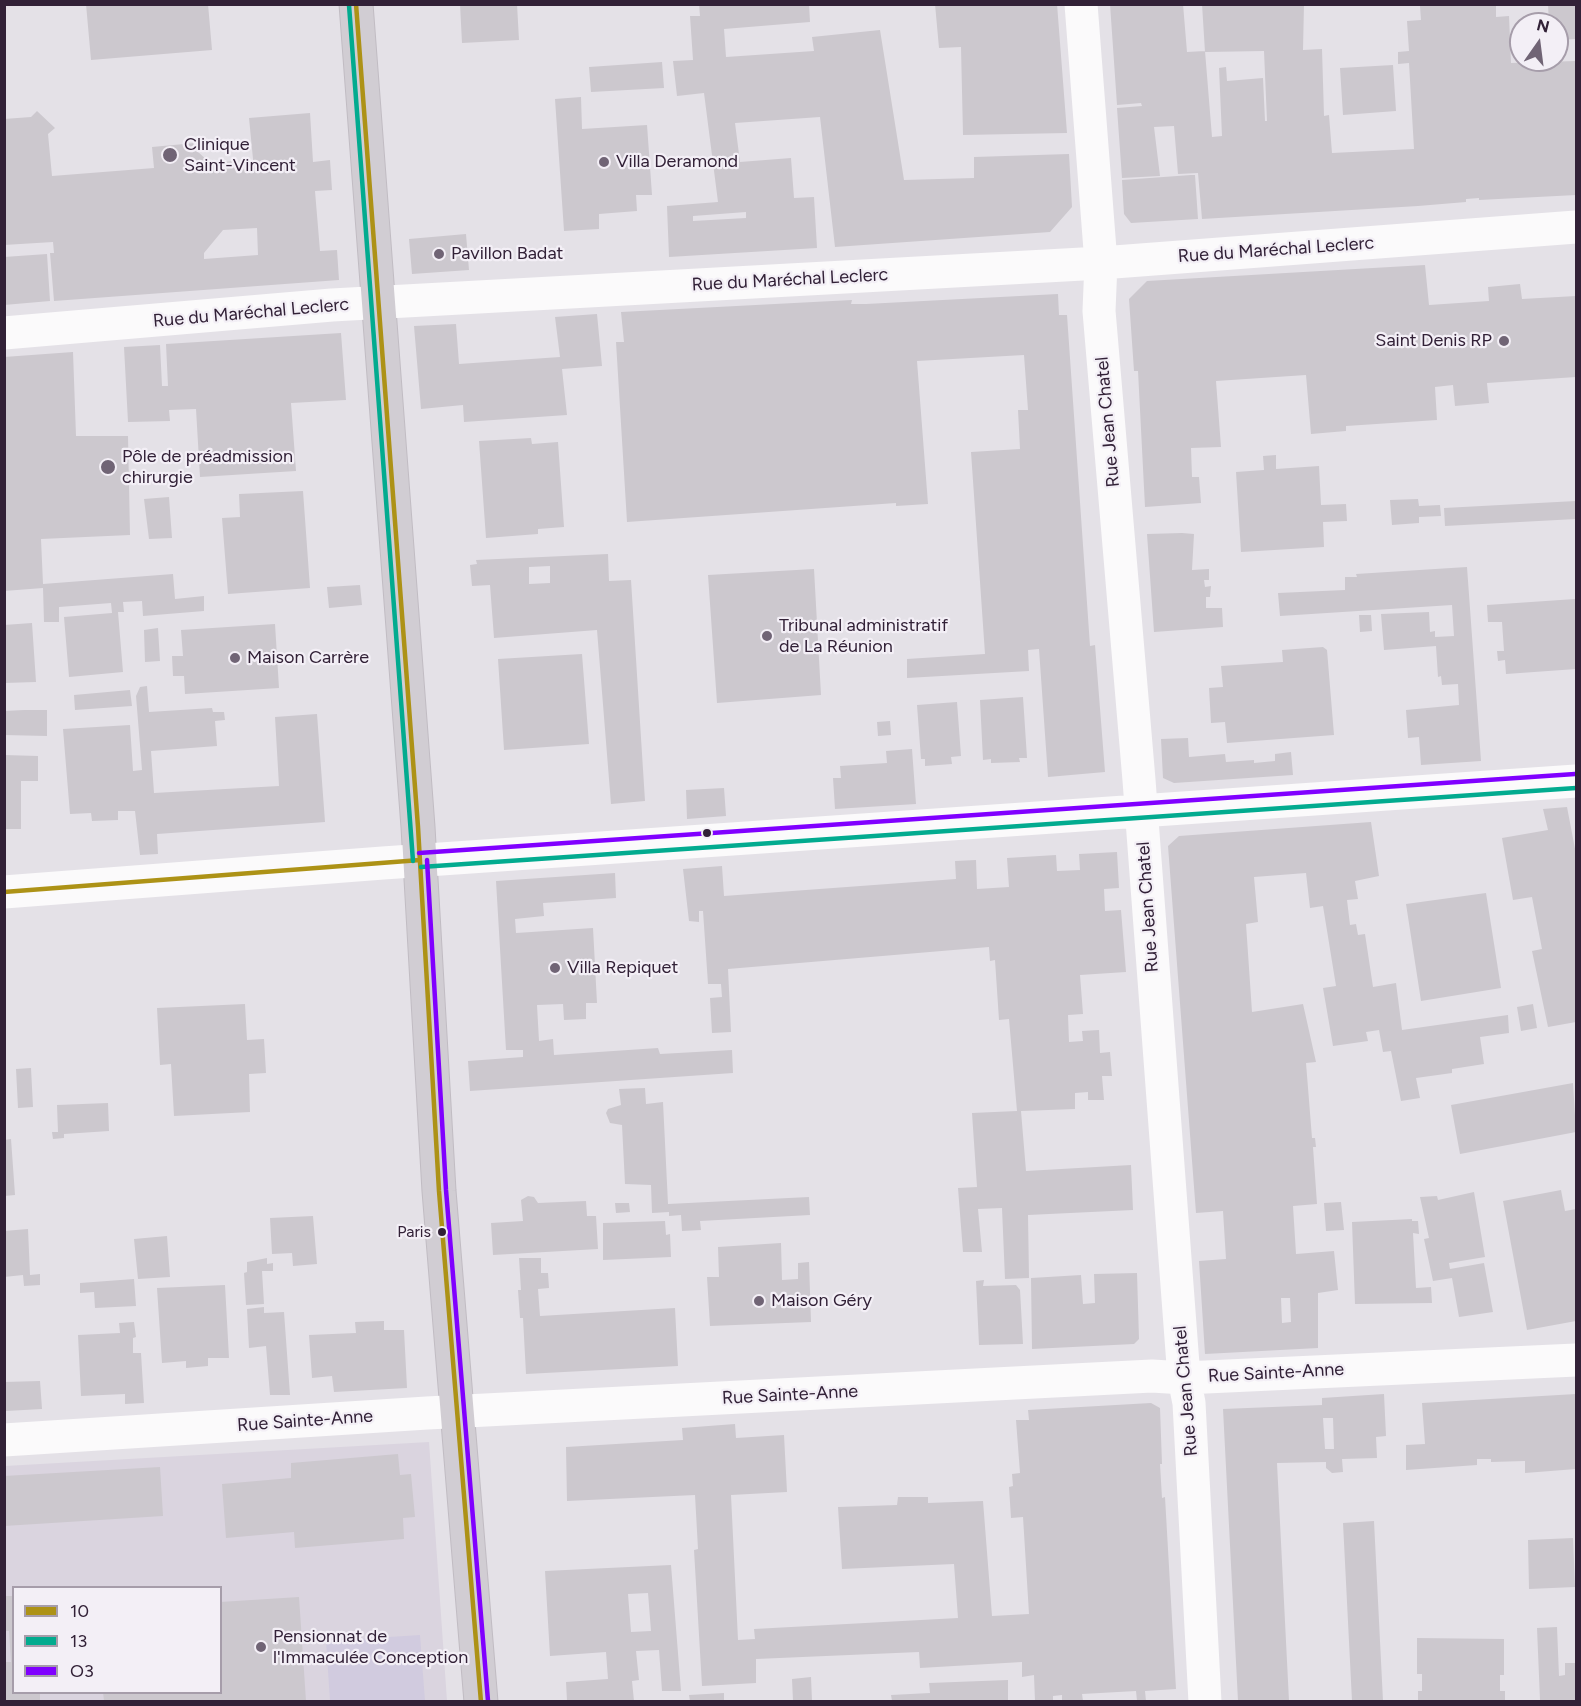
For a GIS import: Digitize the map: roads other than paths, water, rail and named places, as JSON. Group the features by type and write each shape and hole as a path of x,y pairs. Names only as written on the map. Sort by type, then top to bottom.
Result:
{"main road":[{"path":"356,4 420,860 439,1191 481,1701"}],"street":[{"name":"Rue Jean Chatel","path":"1081,4 1101,263 1099,311 1141,810 1184,1378 1189,1403 1205,1701"},
{"name":"Rue du Maréchal Leclerc","path":"4,333 380,302 1101,263 1576,227"},
{"path":"4,892 420,860 1576,781"},
{"name":"Rue Sainte-Anne","path":"4,1440 458,1411 1152,1376 1184,1378 1576,1360"}],"place":[{"name":"Clinique Saint-Vincent","path":"170,155"},
{"name":"Villa Deramond","path":"604,162"},
{"name":"Pavillon Badat","path":"439,254"},
{"name":"Saint Denis RP","path":"1504,341"},
{"name":"Pôle de préadmission chirurgie","path":"108,467"},
{"name":"Tribunal administratif de La Réunion","path":"767,636"},
{"name":"Maison Carrère","path":"235,658"},
{"name":"Villa Repiquet","path":"555,968"},
{"name":"Paris","path":"442,1232"},
{"name":"Maison Géry","path":"759,1301"},
{"name":"Pensionnat de l'Immaculée Conception","path":"261,1647"}]}
